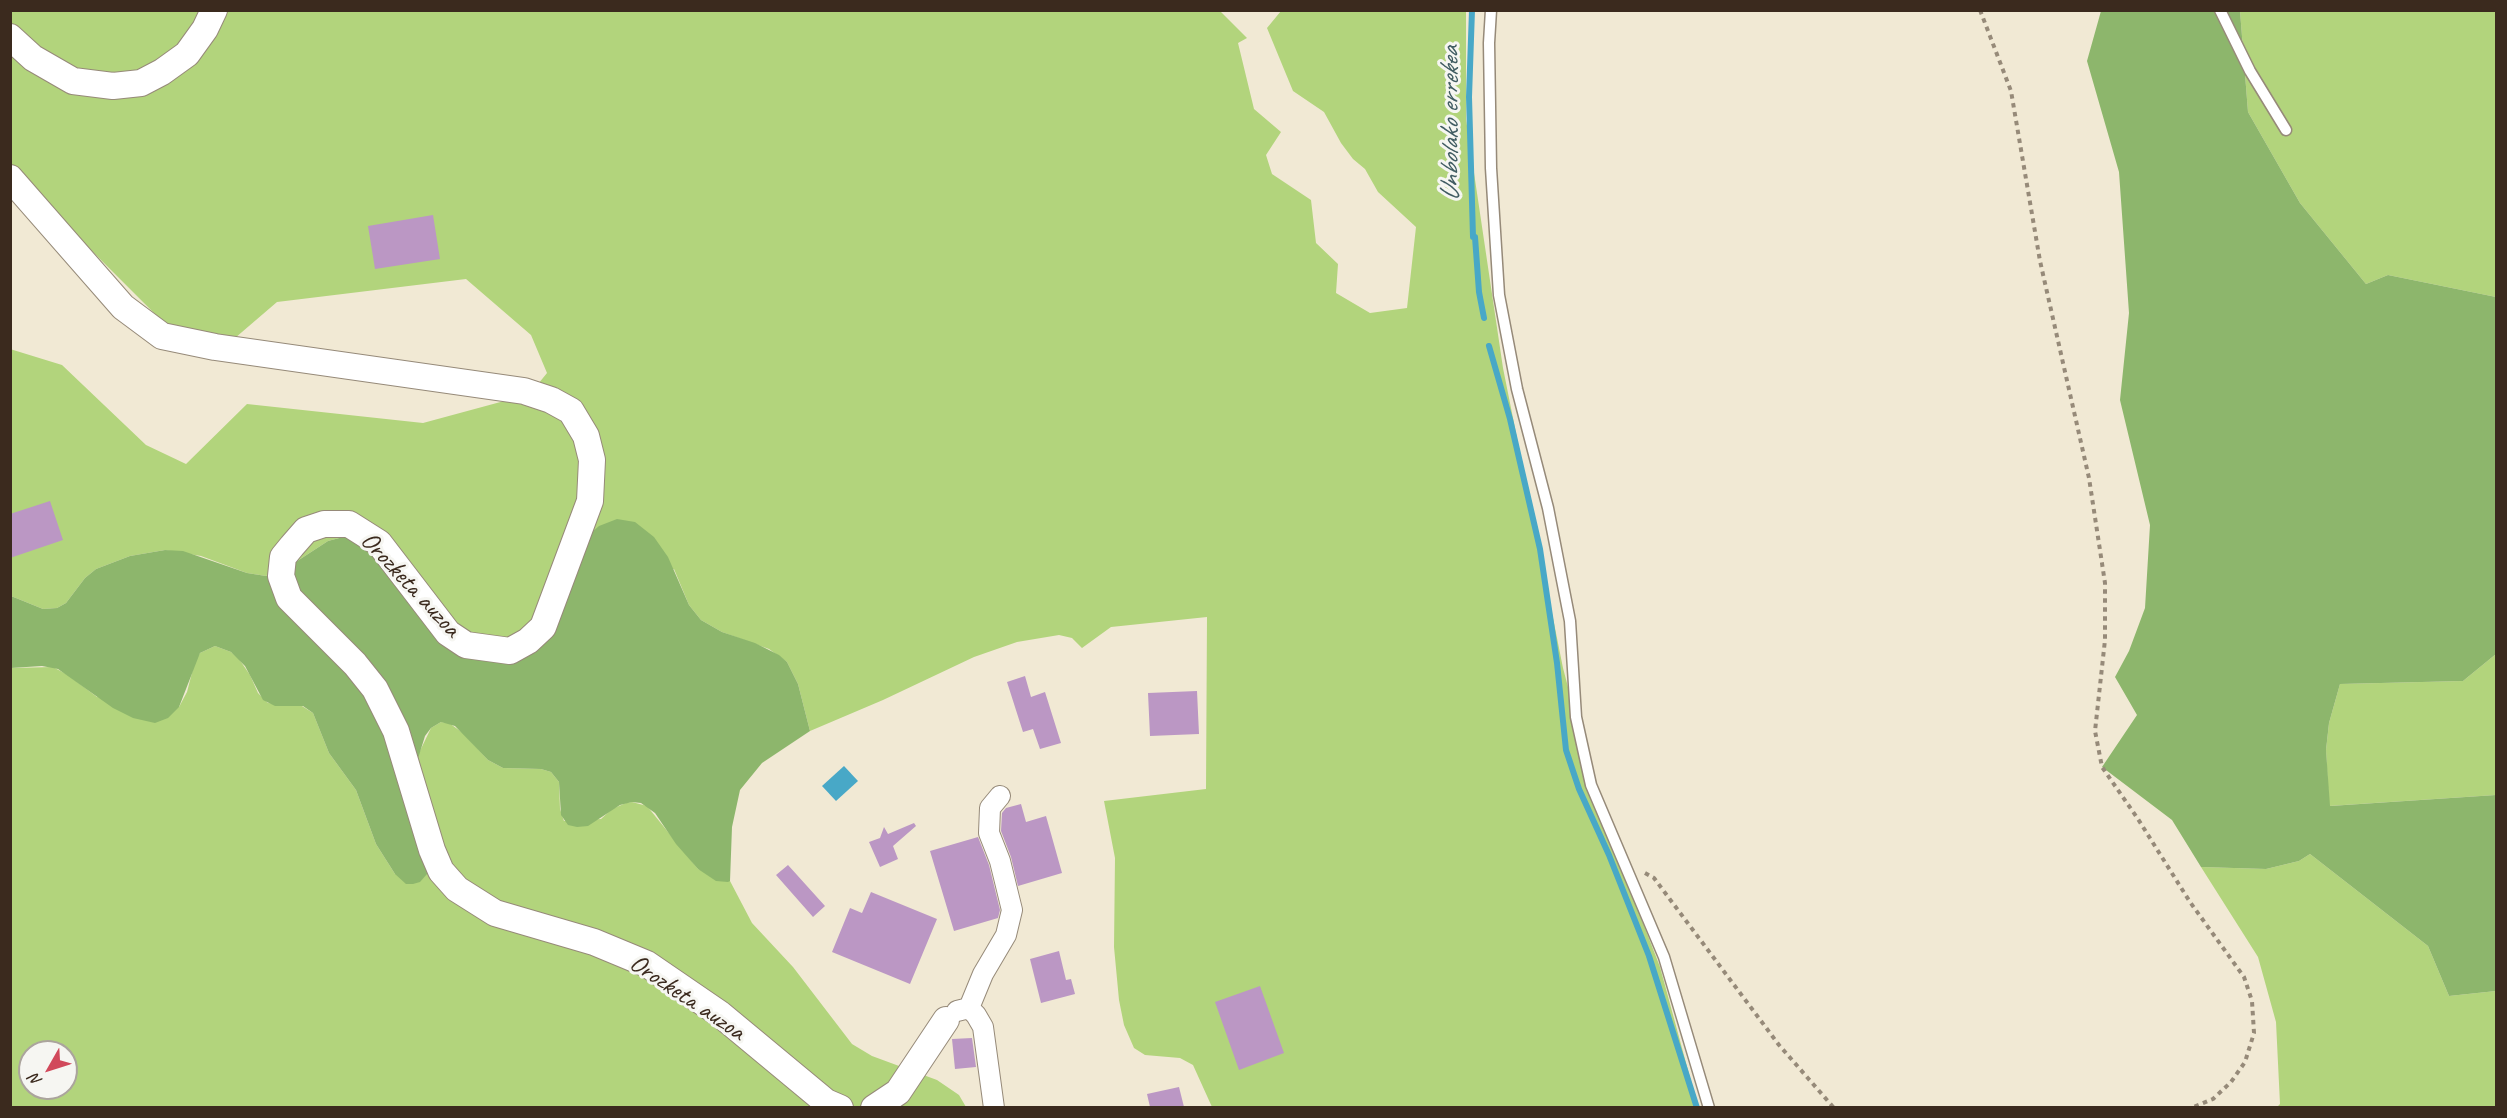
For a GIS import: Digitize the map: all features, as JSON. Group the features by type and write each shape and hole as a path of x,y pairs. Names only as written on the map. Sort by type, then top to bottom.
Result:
{"street":[{"path":"10,37 33,58 73,81 113,86 141,83 162,72 187,54 205,29 214,10"},
{"name":"Orozketa auzoa","path":"10,178 123,307 162,336 215,347 524,391 551,400 571,411 586,436 592,460 590,501 543,627 528,641 510,651 466,645 448,633 379,543 349,524 324,524 306,530 292,546 284,557 282,576 289,598 355,664 375,689 396,730 432,850 441,871 457,889 495,913 594,942 647,964 720,1014 826,1102 840,1107"},
{"path":"874,1107 898,1092 958,1014 1005,935 1012,910 1000,861 989,833 990,808 1000,796"},
{"path":"958,1014 976,1015 983,1027 994,1107"}],"lane":[{"path":"1491,10 1489,43 1491,157 1499,296 1517,389 1548,508 1570,621 1576,717 1591,785 1664,957 1709,1107"},
{"path":"2220,10 2250,71 2286,130"}],"path":[{"path":"1980,10 2011,91 2040,261 2089,478 2105,584 2104,640 2095,731 2102,767 2190,902 2244,977 2252,1001 2254,1033 2245,1062 2231,1082 2213,1099 2191,1107"},
{"path":"1626,863 1654,878 1779,1045 1834,1107"}],"green space":[{"path":"11,11 1220,11 1247,38 1238,43 1254,109 1281,132 1266,155 1272,174 1311,200 1316,243 1338,264 1336,293 1370,313 1407,308 1416,227 1378,192 1365,169 1353,159 1341,143 1324,112 1293,91 1267,28 1281,11 1466,11 1466,119 1503,368 1563,668 1602,817 1660,967 1698,1107 1212,1107 1193,1065 1180,1058 1145,1055 1134,1048 1124,1025 1119,1000 1114,947 1115,858 1104,801 1206,789 1207,617 1111,627 1082,648 1072,638 1059,635 1017,642 974,657 810,731 798,684 787,662 769,649 722,632 701,620 689,605 674,569 538,629 483,647 343,537 328,541 285,569 266,576 247,573 201,556 165,550 130,556 96,569 85,578 66,603 57,608 43,609 11,596 10,349 62,365 146,445 186,464 247,404 423,423 530,394 547,373 531,335 466,279 277,302 228,344 172,331 11,170"},
{"path":"2101,11 2240,11 2248,112 2300,203 2366,284 2388,275 2496,297 2496,654 2463,681 2340,684 2329,723 2326,750 2330,806 2496,795 2496,991 2449,996 2428,946 2310,854 2299,861 2266,869 2201,867 2172,820 2102,767 2137,715 2115,677 2129,651 2145,608 2150,525 2120,400 2129,313 2119,172 2087,61"},
{"path":"2240,11 2496,11 2496,297 2388,275 2366,284 2300,203 2248,112"},
{"path":"617,519 635,522 654,537 668,557 689,605 701,620 722,632 755,643 779,655 787,662 798,684 810,731 762,763 740,790 732,827 730,881 728,882 716,881 698,869 676,844 655,813 641,803 632,802 620,805 588,826 568,825 561,815 559,782 551,772 541,769 503,768 488,760 455,726 441,722 431,728 425,736 416,765 430,864 427,874 420,882 406,884 395,874 376,844 356,790 329,753 313,713 303,706 275,706 263,700 245,666 231,652 215,646 200,653 179,707 168,718 155,723 133,718 113,708 58,669 42,666 11,668 11,596 43,609 57,608 66,603 85,578 96,569 130,556 165,550 183,551 247,573 266,576 285,569 328,541 343,537 361,537 458,633 514,647 591,533 599,526"},
{"path":"215,646 231,652 239,659 258,693 268,703 302,706 313,713 329,753 356,790 376,844 395,874 418,755 431,728 441,722 449,723 463,733 488,760 503,768 541,769 551,772 559,782 560,809 564,821 601,819 612,809 626,803 632,802 647,806 698,869 730,881 752,923 793,967 852,1044 872,1056 937,1080 959,1095 966,1107 11,1108 11,668 53,667 68,675 97,697 179,707 187,692 195,661 200,653"},
{"path":"2496,654 2496,795 2329,806 2326,750 2329,723 2340,684 2463,681"},
{"path":"2310,854 2428,946 2449,996 2496,991 2496,1107 2277,1107 2280,1104 2276,1022 2258,957 2201,867 2266,869 2299,861"}],"water":[{"path":"844,766 858,781 836,801 822,786"}],"building":[{"path":"433,215 440,259 375,269 368,226"},
{"path":"50,501 63,540 10,558 10,514"},
{"path":"1025,676 1031,697 1045,692 1061,743 1040,749 1033,729 1023,732 1007,682"},
{"path":"1197,691 1199,734 1150,736 1148,693"},
{"path":"1021,804 1026,822 1046,816 1062,873 1018,886 1011,857 1001,831 1002,813 1006,808"},
{"path":"914,823 916,826 893,846 898,859 880,867 869,842 880,838 884,827 888,834"},
{"path":"978,837 989,865 1000,910 998,918 954,931 930,851"},
{"path":"788,865 825,906 813,917 776,875"},
{"path":"871,892 937,919 910,984 832,952 850,908 862,913"},
{"path":"1059,951 1066,980 1071,979 1075,994 1041,1003 1030,959"},
{"path":"1260,986 1284,1053 1239,1070 1215,1002"},
{"path":"972,1038 976,1067 955,1069 952,1039"},
{"path":"1179,1087 1184,1107 1150,1107 1147,1094"}],"waterway":[{"name":"Unbolako errekea","path":"1472,10 1469,97 1473,237 1475,237 1479,292 1484,318"},
{"path":"1489,346 1510,419 1540,549 1557,663 1566,750 1579,789 1609,855 1649,956 1697,1108"}]}
